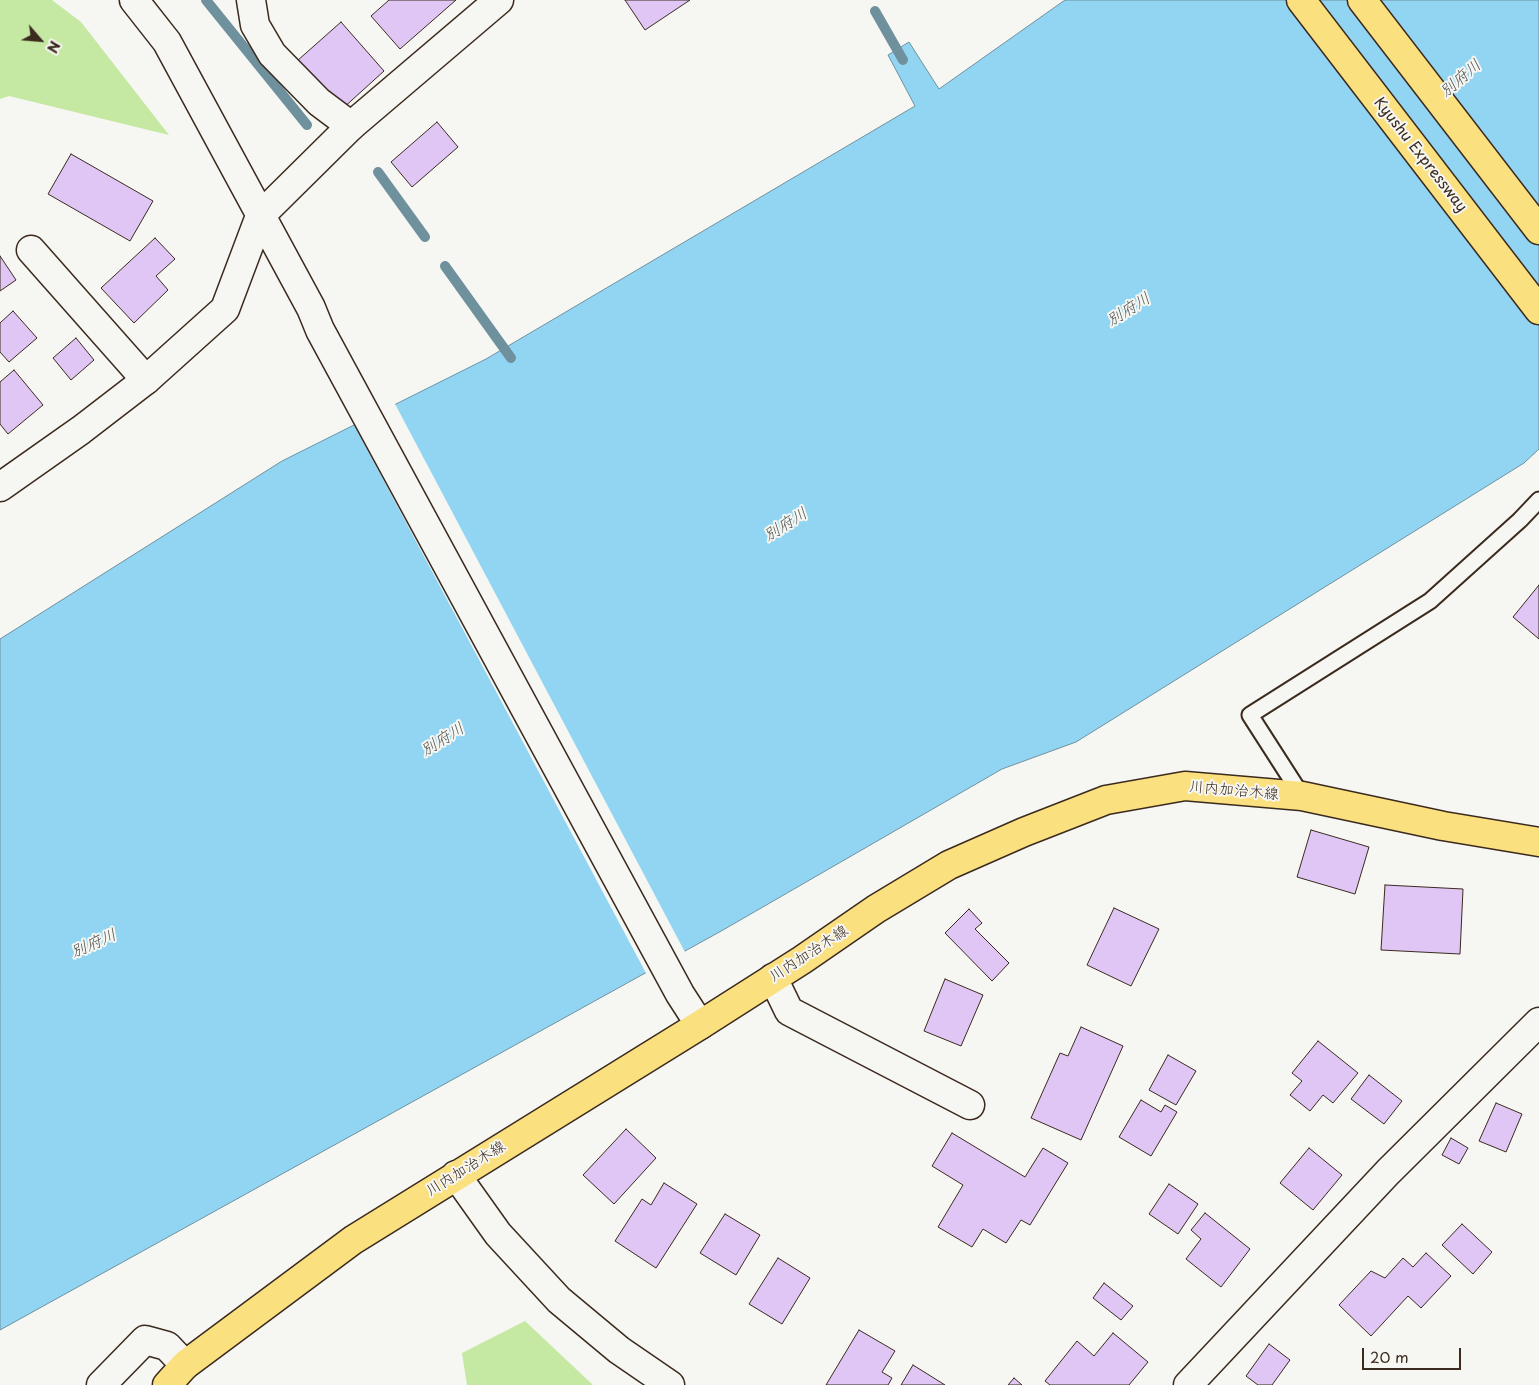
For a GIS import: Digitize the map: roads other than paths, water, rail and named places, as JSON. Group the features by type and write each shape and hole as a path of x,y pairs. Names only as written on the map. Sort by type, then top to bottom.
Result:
{"main road":[{"name":"Kyushu Expressway","path":"1301,0 1539,310"},
{"path":"1362,0 1539,230"},
{"name":"川内加治木線","path":"167,1385 185,1365 353,1240 700,1025 876,910 949,865 1024,832 1106,800 1185,786 1302,796 1443,826 1539,842"}],"street":[{"path":"134,0 167,42 311,308 320,330 680,994 700,1025"},
{"path":"251,0 255,25 272,54 319,102 351,126"},
{"path":"0,486 81,430 146,380 224,309 260,216 351,126 499,0"},
{"path":"31,250 146,380"},
{"path":"773,978 789,1011 970,1105"},
{"path":"1188,1385 1388,1172 1539,1022"},
{"path":"456,1175 498,1234 559,1300 619,1350 670,1385"},
{"path":"101,1385 145,1340 168,1346 185,1365"}],"lane":[{"path":"1302,796 1250,715 1430,601 1514,526 1539,500"}],"water":[{"name":"別府川","path":"1065,0 1539,0 1539,449 1524,463 1076,742 1002,769 723,930 0,1330 0,639 282,461 486,359 915,106 888,55 909,42 939,89"}],"waterway":[{"path":"206,0 307,125"},
{"path":"875,11 903,60"},
{"path":"378,172 425,237"},
{"path":"445,266 511,358"}]}
